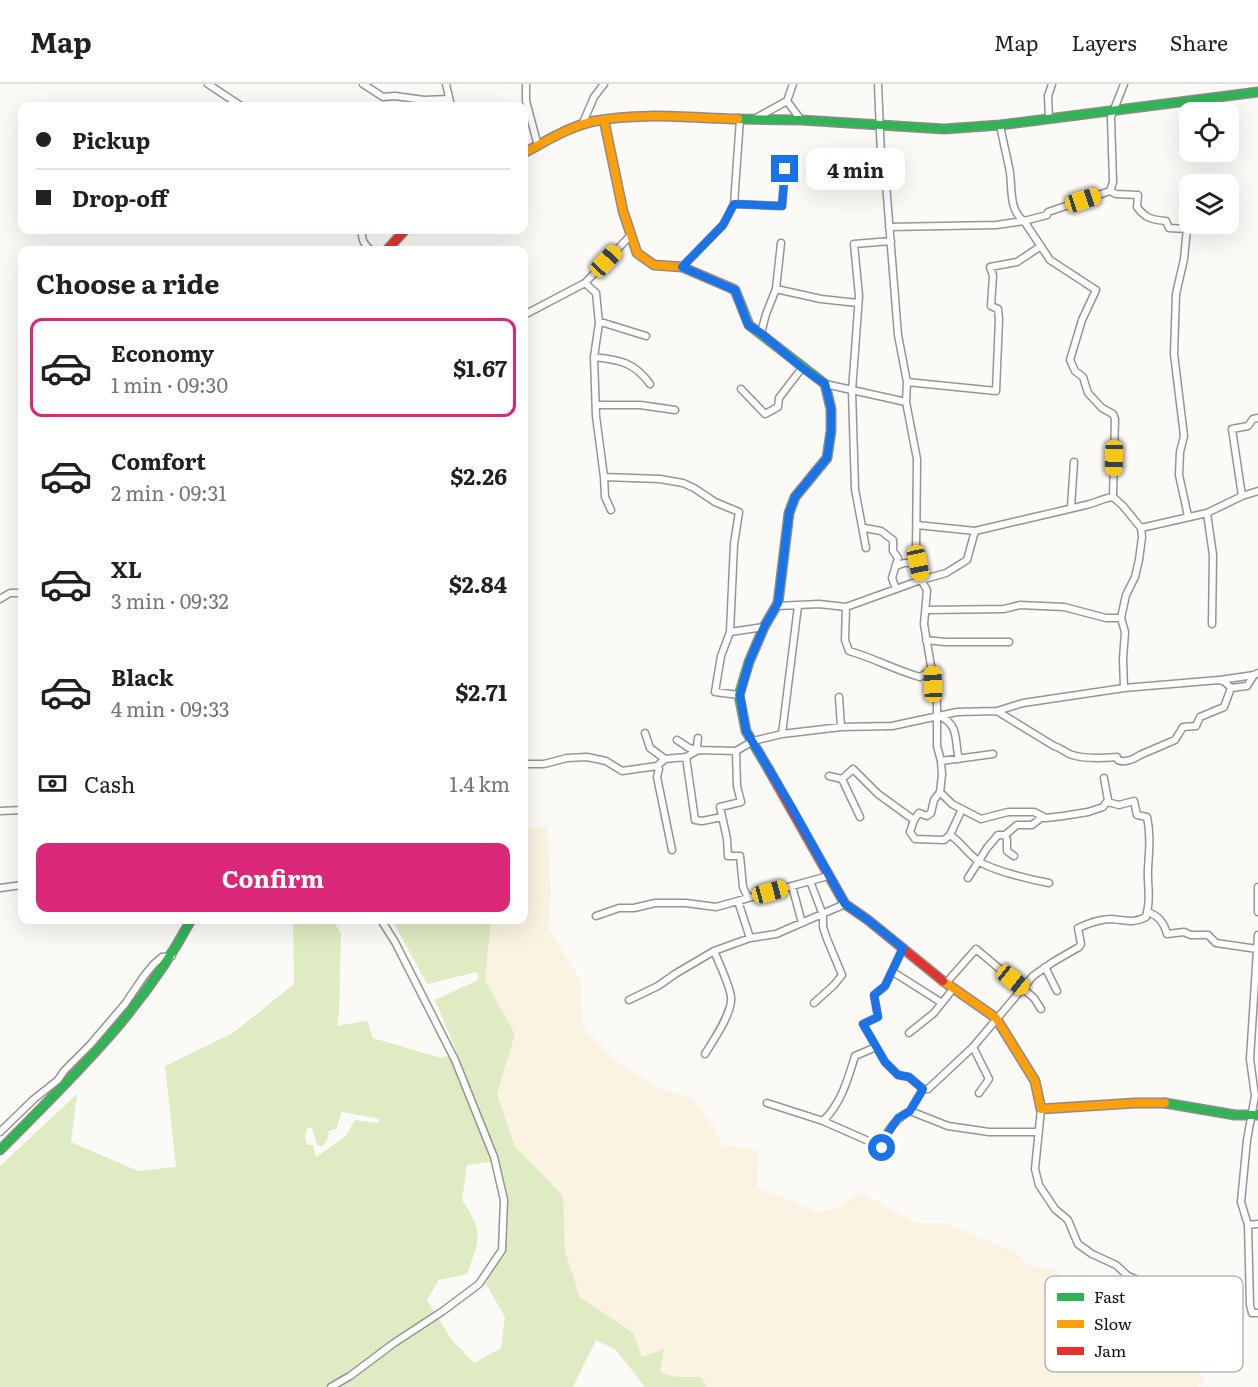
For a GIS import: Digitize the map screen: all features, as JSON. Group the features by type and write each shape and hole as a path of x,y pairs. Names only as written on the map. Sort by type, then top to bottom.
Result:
{"street":[{"path":"208,84 235,102"},
{"path":"363,84 383,97 449,99"},
{"path":"446,84 450,102"},
{"path":"525,84 526,102"},
{"path":"582,126 594,98 604,84"},
{"path":"754,119 787,101 793,84"},
{"path":"878,84 882,179 886,184 898,335 907,382 906,402 917,459 916,552 921,580 927,590 924,624 939,715 937,746 941,761 940,792 934,800 931,813 927,816 919,813 910,832 915,839 944,840 950,835 962,809"},
{"path":"1049,119 1048,96 1052,84"},
{"path":"889,227 996,225 1024,221 1110,190 1113,182 1111,117 1124,84"},
{"path":"528,151 582,126 604,120 632,117 801,120 944,129 1000,125 1258,92"},
{"path":"787,101 801,120"},
{"path":"528,108 538,146"},
{"path":"682,267 723,225 734,204 740,119"},
{"path":"604,120 630,236 637,253 654,265 682,267 735,290 748,325 825,384 906,402"},
{"path":"1000,125 1010,172 1011,198 1020,218 1050,260 1096,290 1082,320 1070,360 1075,371 1083,377 1088,393 1102,408 1113,414 1115,419 1113,497"},
{"path":"734,204 782,206 785,169"},
{"path":"1110,190 1116,194 1138,195 1137,207 1143,216 1166,221 1169,228 1187,229 1184,259 1176,294 1174,354 1184,436 1180,452 1179,475 1188,516"},
{"path":"391,246 401,234"},
{"path":"528,313 585,283 630,236"},
{"path":"866,548 855,489 852,391 858,303 854,244 891,242"},
{"path":"761,333 776,289 781,243"},
{"path":"907,382 996,391 999,319 998,309 991,306 993,276 990,267 1017,262 1031,250 1041,246"},
{"path":"585,283 596,293 598,323 594,357 596,405 605,498 611,510"},
{"path":"776,289 822,299 858,303"},
{"path":"598,323 646,336"},
{"path":"594,357 622,361 640,370 650,384"},
{"path":"741,389 765,414 778,407 779,398 802,368"},
{"path":"825,384 831,409 827,458 795,497 789,513 777,606 764,627 749,662 740,695 746,731 791,806 845,904 950,986 996,1018 1035,1081 1041,1109 1035,1169 1039,1185 1055,1209 1068,1220 1078,1244 1097,1257 1116,1265 1128,1276"},
{"path":"596,405 640,405 675,410"},
{"path":"1242,496 1232,429 1248,426 1253,419 1258,418"},
{"path":"1071,507 1074,462"},
{"path":"604,477 660,479 683,483 715,502 739,512 734,544 730,632 721,656 715,692 740,695"},
{"path":"1141,528 1207,513 1258,491"},
{"path":"917,525 975,531 1113,497 1141,528 1142,537 1135,577 1126,596 1121,618 1125,632 1124,688"},
{"path":"1207,513 1213,555 1212,624"},
{"path":"864,528 880,531 893,540 893,551 898,558 892,578 896,589"},
{"path":"777,606 819,604 846,607 946,573 967,560 975,531"},
{"path":"896,566 904,563 918,563"},
{"path":"0,599 10,592 18,593"},
{"path":"926,610 1004,609 1020,605 1064,607 1106,618 1121,618"},
{"path":"782,734 798,606"},
{"path":"846,607 845,640 849,651 878,660 898,671 920,677 933,669"},
{"path":"730,632 764,627"},
{"path":"926,640 1009,642"},
{"path":"1219,680 1231,688 1247,686 1256,674"},
{"path":"677,740 689,748 698,750 736,751 753,741 782,734 841,727 892,726 939,715 997,711 1033,701 1124,688 1219,680 1256,674"},
{"path":"997,711 1070,754 1096,758 1117,757 1118,760 1124,761 1175,740 1183,727 1196,726 1200,717 1224,707 1231,688"},
{"path":"839,697 841,727"},
{"path":"939,715 949,720 955,731 959,759"},
{"path":"645,733 650,748 665,759"},
{"path":"698,738 698,750"},
{"path":"528,764 544,764 580,757 606,761 622,771 657,766 665,759 686,758 698,750"},
{"path":"736,751 737,786 741,802 720,807 728,856 740,856 743,887 748,898"},
{"path":"941,761 993,754"},
{"path":"686,758 695,820 722,817"},
{"path":"657,766 659,769 657,777 672,850"},
{"path":"842,779 853,769 878,794 914,820"},
{"path":"829,776 842,779"},
{"path":"968,878 998,835 1005,835 1017,825 1032,825 1041,818 1088,812 1103,807 1107,802 1108,794 1104,778"},
{"path":"842,779 860,817"},
{"path":"940,792 952,804 981,819 1008,812 1034,812 1046,818"},
{"path":"903,948 885,986 874,995 878,1017 863,1024 885,1062 898,1075 909,1077 923,1089 928,1089 973,1047 1033,976 1081,944 1078,928 1096,920 1137,921 1146,917 1150,895 1148,817 1137,815 1134,801 1119,805 1107,802"},
{"path":"0,811 18,810"},
{"path":"950,835 960,841 978,861 1028,880 1049,883"},
{"path":"1005,835 1007,851 1014,856"},
{"path":"596,916 619,909 655,903 686,903 716,907 828,876"},
{"path":"810,881 823,915 823,927 827,939 842,975 814,1003"},
{"path":"0,888 18,886"},
{"path":"792,886 802,923"},
{"path":"1258,887 1258,912"},
{"path":"738,901 750,938"},
{"path":"629,1000 658,986 714,951 750,938 776,934 845,904"},
{"path":"1147,912 1158,916 1167,934 1184,932 1191,935 1208,935 1216,943 1257,949"},
{"path":"0,1150 112,1035 172,956 189,924"},
{"path":"331,1387 444,1311 479,1284 502,1250 504,1200 494,1157 455,1060 384,924"},
{"path":"1258,935 1250,1059 1255,1096 1254,1116 1241,1202 1248,1225 1250,1305 1252,1313 1258,1313"},
{"path":"909,1033 926,1021 942,1003 950,986 976,949 1034,998 1041,1009"},
{"path":"705,1053 720,1028 731,1001 731,993 714,951"},
{"path":"0,1132 58,1080 125,1004 154,964 162,957 172,956"},
{"path":"1046,967 1057,991"},
{"path":"892,972 942,1003"},
{"path":"823,1121 832,1113 848,1082 855,1056 876,1047"},
{"path":"973,1047 989,1079 979,1093"},
{"path":"883,1156 882,1148 886,1136 898,1118 910,1111 923,1089"},
{"path":"1041,1109 1063,1110 1114,1103 1168,1103 1226,1114 1254,1116"},
{"path":"767,1104 823,1121 882,1148"},
{"path":"910,1111 948,1126 989,1132 1039,1132"},
{"path":"1248,1225 1258,1224"}],"shaded area":[{"path":"528,828 547,828 551,898 548,928 580,979 583,1027 619,1063 661,1089 691,1097 714,1126 722,1145 758,1150 757,1188 817,1213 840,1206 862,1193 916,1223 945,1223 1017,1253 1029,1266 1054,1269 1060,1276 1045,1276 1045,1372 1200,1372 1205,1383 1197,1387 707,1387 701,1377 677,1377 662,1373 660,1369 642,1358 633,1333 580,1297 565,1251 562,1196 515,1147 497,1094 515,1034 485,981 491,924 528,924"}],"green space":[{"path":"293,924 335,924 341,934 337,1026 367,1021 373,1038 441,1058 457,1053 435,1000 478,980 477,972 427,984 394,924 491,924 485,980 515,1034 497,1094 515,1147 563,1196 565,1251 580,1297 633,1333 642,1357 664,1349 660,1369 662,1373 677,1377 701,1377 707,1387 645,1387 616,1350 596,1340 573,1387 0,1387 0,1166 77,1094 71,1142 138,1171 176,1167 165,1066 233,1033 294,984","holes":["342,1112 379,1119 378,1123 355,1120 345,1137 316,1157 313,1145 307,1145 305,1138 307,1128 312,1128 317,1145 322,1146 327,1141 329,1131 336,1129","498,1161 507,1203 507,1236 501,1256 486,1284 505,1317 501,1348 474,1363 452,1340 427,1300 439,1280 467,1274 475,1252 477,1228 462,1200 467,1165"]}],"traffic: fast":[{"path":"738,119 801,120 944,129 1000,125 1258,92"},
{"path":"731,288 735,290 749,325 825,384 831,409 827,458 795,497 789,513 778,603 764,627 749,662 739,695 746,731 769,770"},
{"path":"0,1150 79,1069 128,1014 171,954 189,924"},
{"path":"1165,1103 1235,1115 1258,1115"}],"traffic: slow":[{"path":"528,151 567,130 586,123 612,118 648,116 738,119"},
{"path":"604,120 623,211 637,253 654,265 682,267 731,288"},
{"path":"943,981 996,1018 1035,1081 1041,1109 1165,1103"}],"traffic: jam":[{"path":"391,246 401,234"},
{"path":"769,770 845,904 943,981"}],"route":[{"path":"785,169 782,206 734,204 723,225 682,267 735,290 748,325 825,384 831,409 827,458 795,497 789,513 778,603 764,627 749,662 740,695 746,731 791,806 845,904 903,948 885,986 874,995 878,1017 863,1024 885,1062 898,1075 909,1077 923,1089 910,1111 898,1118 886,1136 882,1148"}]}
